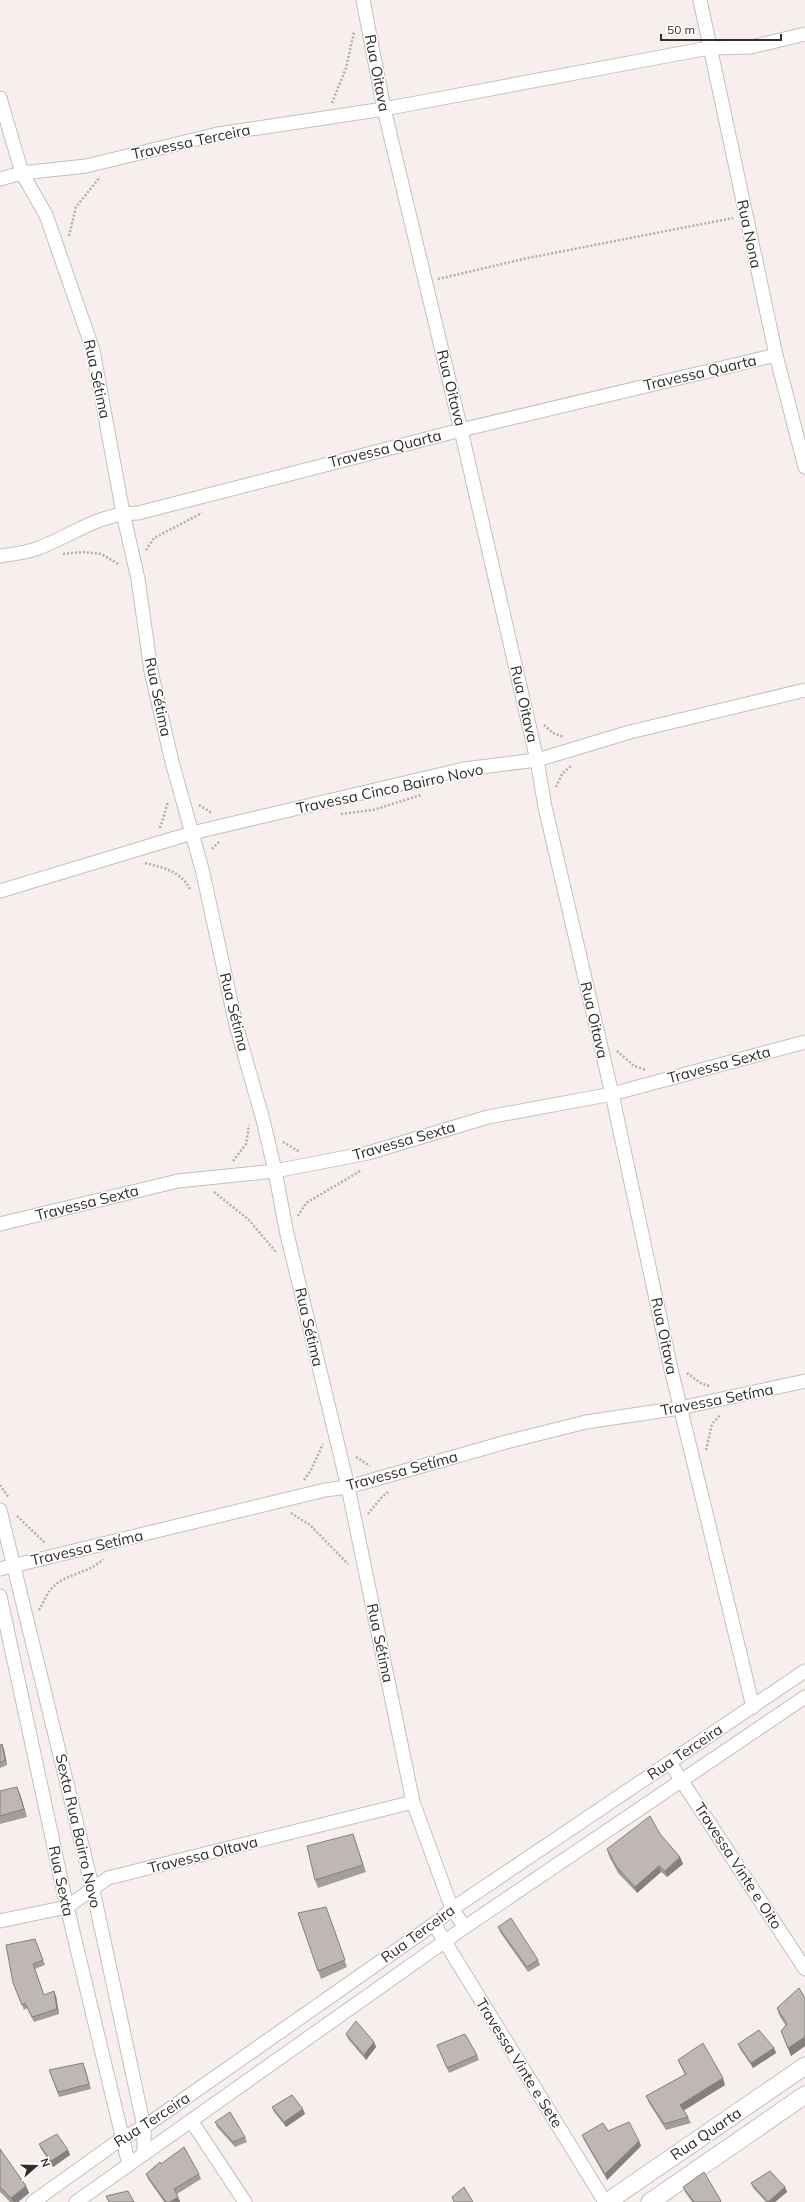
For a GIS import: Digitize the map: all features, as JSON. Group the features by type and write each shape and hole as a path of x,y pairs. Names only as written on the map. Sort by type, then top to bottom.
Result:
{"street":[{"name":"Rua Oitava","path":"363,0 384,109 461,430 537,760 545,807 612,1094 680,1408 753,1707"},
{"name":"Rua Nona","path":"700,0 709,48 776,355 805,467"},
{"name":"Travessa Terceira","path":"0,179 22,173 86,166 218,134 384,109 709,48 751,47 805,34"},
{"name":"Rua Sétima","path":"0,98 22,173 46,215 93,350 123,513 137,573 151,671 172,762 202,869 236,1025 263,1120 287,1234 348,1487 413,1802 452,1910 465,1927"},
{"name":"Travessa Quarta","path":"0,556 36,549 81,527 123,513 138,513 461,430 776,355"},
{"name":"Travessa Cinco Bairro Novo","path":"0,891 192,833 464,769 537,760 630,732 805,690"},
{"name":"Travessa Sexta","path":"0,1224 178,1181 275,1172 368,1153 488,1117 612,1094 805,1042"},
{"name":"Travessa Setíma","path":"6,1568 326,1490 348,1487 510,1441 586,1422 680,1408 805,1381"},
{"name":"Sexta Rua Bairro Novo","path":"0,1510 6,1568 33,1640 93,1890 144,2127 144,2154"},
{"name":"Rua Sexta","path":"0,1596 67,1906 129,2165"},
{"name":"Rua Terceira","path":"33,2202 122,2139 144,2127 452,1910 805,1671"},
{"name":"Rua Terceira","path":"76,2202 192,2122 465,1927 681,1779 805,1697"},
{"name":"Travessa Vinte e Oito","path":"670,1763 805,1969"},
{"name":"Travessa OItava","path":"0,1921 67,1906 93,1890 108,1878 413,1802"},
{"name":"Travessa Vinte e Sete","path":"434,1924 606,2202"},
{"name":"Rua Quarta","path":"606,2202 805,2066"},
{"name":"Rua Quarta","path":"650,2202 805,2095"},
{"path":"192,2122 245,2202"}],"path":[{"path":"325,118 346,68 355,26"},
{"path":"69,237 76,207 88,194 112,160"},
{"path":"425,282 528,258 745,216"},
{"path":"36,549 65,554 83,552 101,554 137,573 154,538 203,512"},
{"path":"543,724 553,733 568,739"},
{"path":"545,807 562,774 573,764"},
{"path":"157,831 162,825 170,795"},
{"path":"198,804 212,813 239,822 210,850 202,869"},
{"path":"141,862 171,869 188,884 195,898"},
{"path":"612,1045 621,1056 634,1066 648,1071"},
{"path":"263,1120 277,1138 295,1150 324,1162"},
{"path":"232,1161 246,1144 249,1121"},
{"path":"287,1234 306,1203 364,1169"},
{"path":"209,1190 232,1205 248,1219 277,1254"},
{"path":"683,1368 702,1384 716,1387"},
{"path":"706,1457 707,1438 712,1424 722,1413"},
{"path":"302,1482 311,1470 324,1444 334,1430"},
{"path":"353,1455 358,1460 373,1467"},
{"path":"0,1485 13,1504"},
{"path":"358,1536 366,1517 381,1498 390,1490"},
{"path":"281,1501 292,1514 310,1525 367,1580"},
{"path":"15,1510 17,1516 37,1538 52,1545"},
{"path":"37,1614 53,1586 65,1578 83,1572 99,1562 120,1541"}],"building":[{"path":"2,1744 5,1760 0,1763 0,1745"},
{"path":"17,1787 24,1809 0,1816 0,1791"},
{"path":"650,1816 660,1834 680,1857 665,1871 659,1866 635,1887 616,1866 607,1849"},
{"path":"353,1834 363,1865 315,1880 307,1846"},
{"path":"326,1907 345,1960 318,1971 298,1913"},
{"path":"511,1918 538,1960 527,1967 498,1927"},
{"path":"35,1939 43,1960 33,1964 44,1995 54,1991 57,2009 32,2017 25,2003 22,2005 13,1983 6,1945"},
{"path":"799,1988 805,1998 805,2037 788,2048 781,2031 787,2024 777,2008"},
{"path":"356,2021 374,2042 364,2055 346,2034"},
{"path":"759,2030 774,2048 751,2063 738,2044"},
{"path":"465,2034 477,2055 447,2068 437,2045"},
{"path":"703,2043 723,2078 680,2105 688,2117 664,2124 646,2096 686,2074 678,2060"},
{"path":"83,2063 89,2084 58,2092 49,2070"},
{"path":"292,2095 303,2109 284,2122 272,2107"},
{"path":"230,2112 245,2137 233,2142 215,2122"},
{"path":"629,2122 639,2141 605,2174 582,2135 603,2123 608,2131"},
{"path":"57,2134 68,2150 51,2161 39,2144"},
{"path":"184,2147 199,2174 174,2189 178,2197 170,2202 166,2202 146,2174 160,2162 161,2164"},
{"path":"0,2149 26,2186 11,2198 0,2187"},
{"path":"770,2171 785,2187 768,2202 751,2183"},
{"path":"704,2172 721,2201 720,2202 694,2202 683,2187"},
{"path":"464,2187 473,2202 454,2202 452,2197"},
{"path":"128,2191 134,2202 109,2202 106,2196"}]}
